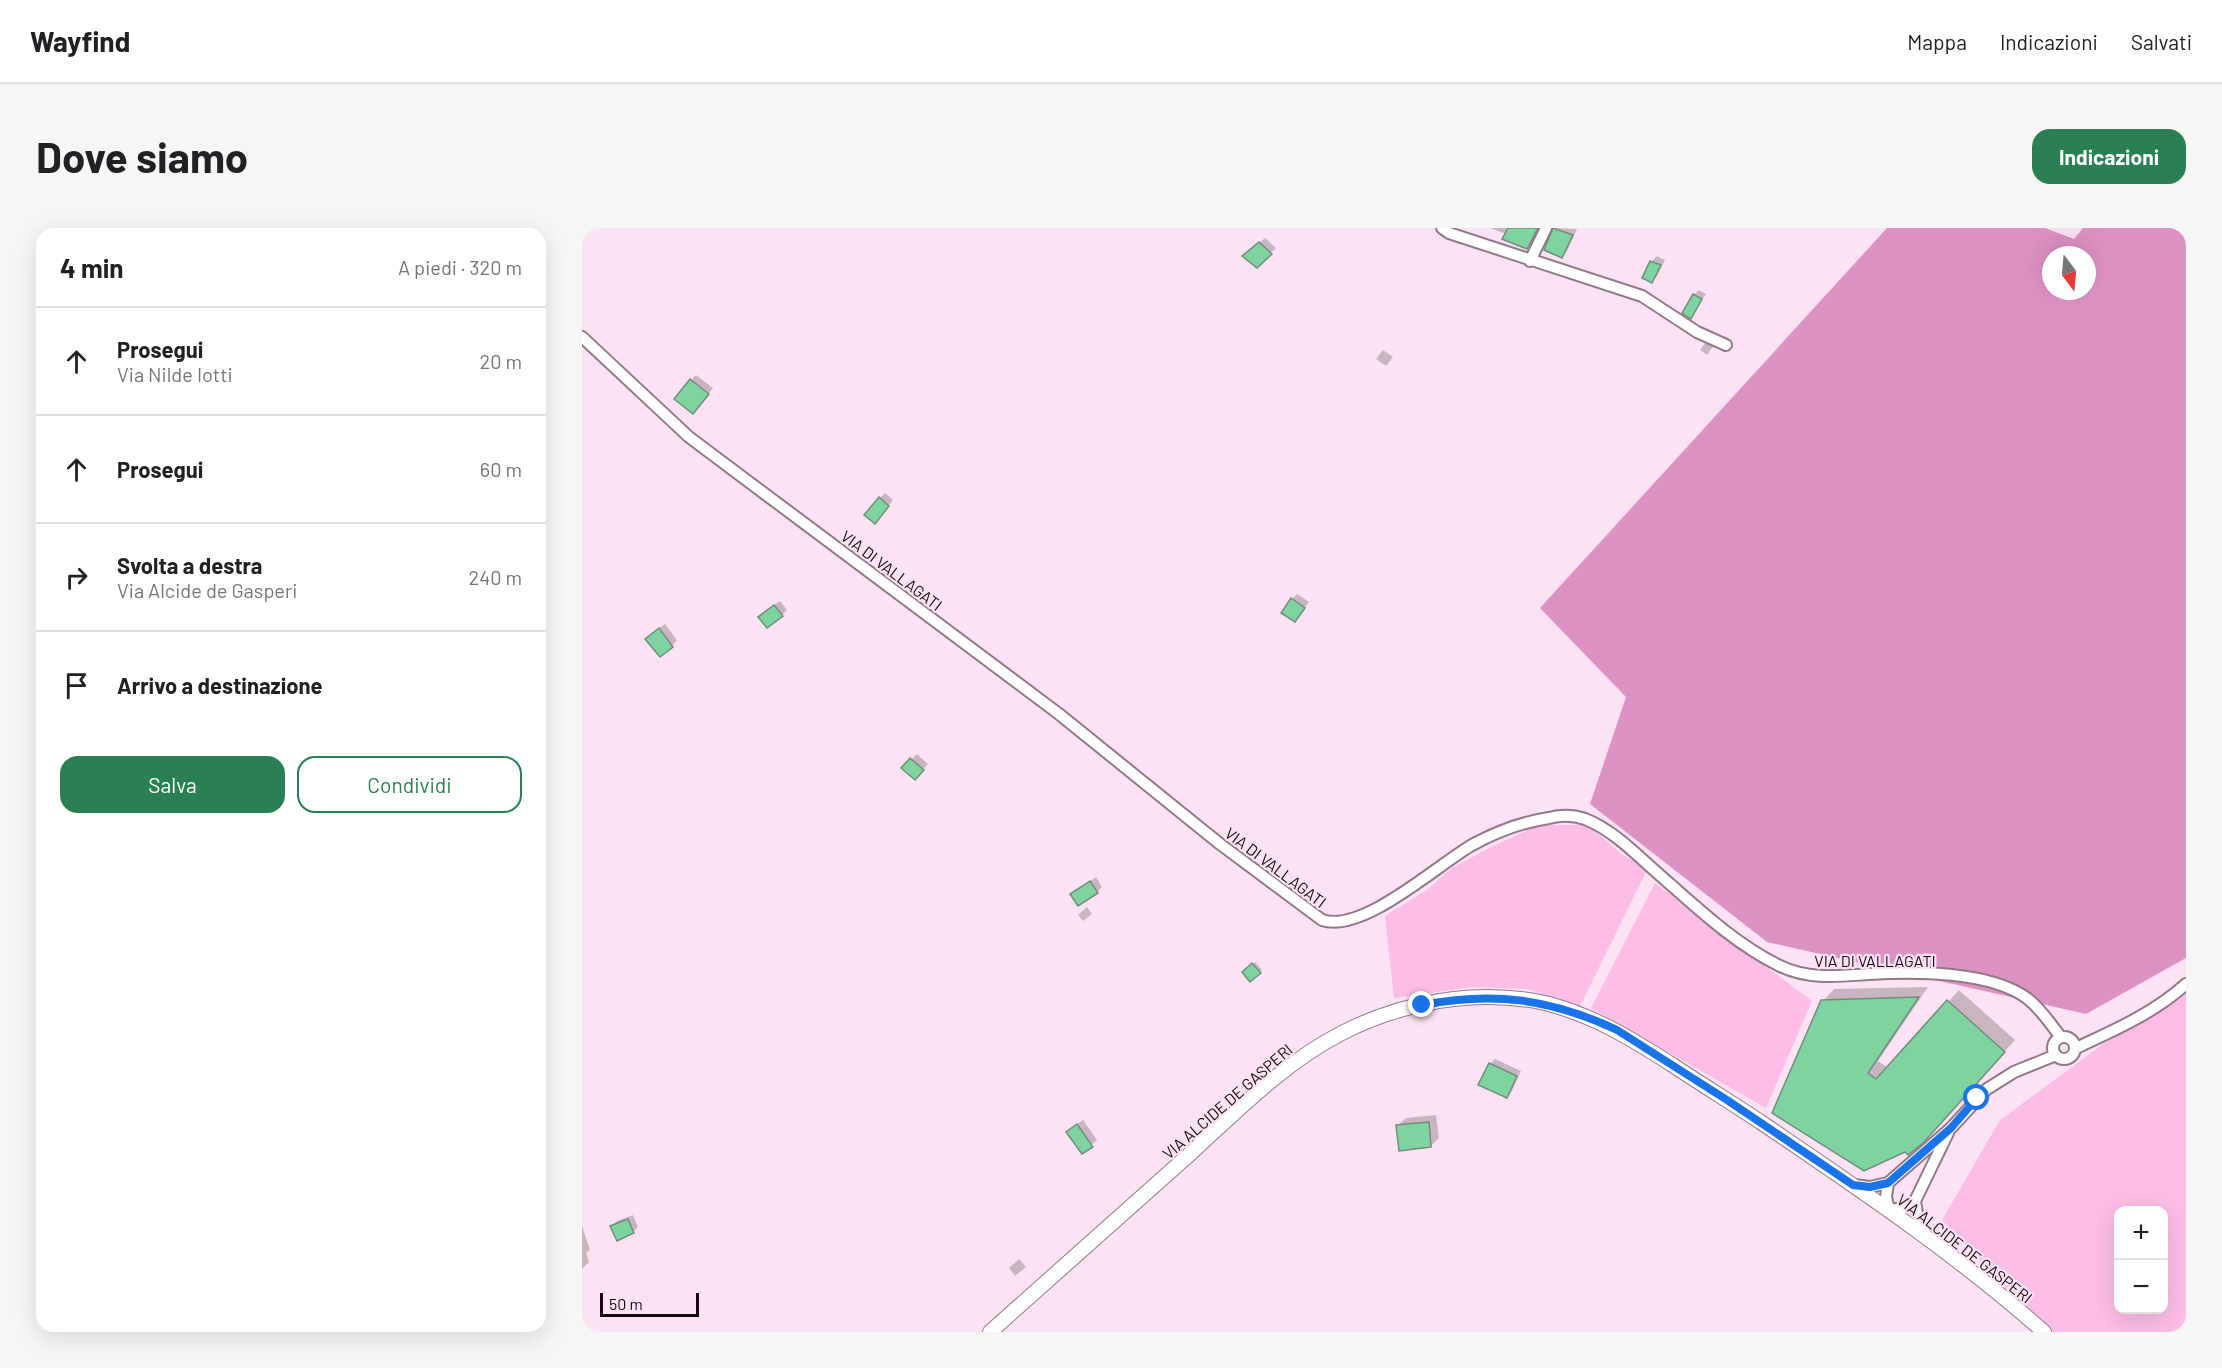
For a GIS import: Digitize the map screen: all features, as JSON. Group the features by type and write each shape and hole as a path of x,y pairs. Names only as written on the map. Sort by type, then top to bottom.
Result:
{"street":[{"path":"1442,228 1530,261 1642,296 1697,332 1726,345"},
{"path":"1530,261 1546,228"},
{"name":"VIA DI VALLAGATI","path":"582,337 689,437 1059,714 1220,844 1322,920 1341,922 1370,914 1458,854 1490,836 1546,818 1576,817 1592,822 1632,850 1712,921 1758,954 1788,970 1818,976 1920,973 1988,981 2028,999 2061,1037"},
{"path":"2076,1048 2071,1039 2061,1037 2054,1044 2056,1055 2068,1058 2074,1054 2076,1048 2126,1024 2164,1001 2186,984"},
{"name":"VIA ALCIDE DE GASPERI","path":"990,1332 1281,1073 1338,1035 1403,1008 1441,1001 1479,998 1522,999 1553,1006 1617,1030 1727,1100 1927,1236 1989,1284 2044,1332"},
{"path":"1853,1185 1870,1187 1888,1183 1951,1128 1977,1098 1996,1083 2023,1067 2056,1055"},
{"path":"1888,1183 1886,1197 1889,1210 1904,1208 1915,1201 1951,1128"},
{"path":"1915,1201 1918,1219 1927,1236"}],"shaded area":[{"path":"1887,228 2045,228 2074,239 2083,228 2186,228 2186,958 2086,1014 1767,942 1590,804 1626,697 1540,608"},
{"path":"1539,825 1587,825 1622,854 1647,870 1580,1006 1527,989 1473,987 1394,998 1385,916 1427,890 1452,868"},
{"path":"1655,883 1812,1001 1766,1108 1591,1008"},
{"path":"2186,983 2186,1332 2048,1332 1942,1220 2000,1120"}],"building":[{"path":"1508,228 1538,228 1527,249 1502,239"},
{"path":"1553,228 1573,235 1562,258 1544,250"},
{"path":"1259,242 1272,254 1257,268 1242,256"},
{"path":"1650,261 1661,265 1652,283 1642,278"},
{"path":"1693,294 1702,299 1691,319 1682,313"},
{"path":"690,379 709,394 693,414 674,399"},
{"path":"879,497 889,506 875,524 864,515"},
{"path":"1291,598 1305,608 1295,622 1281,613"},
{"path":"774,605 783,616 767,628 758,617"},
{"path":"659,628 673,647 660,657 645,639"},
{"path":"910,758 924,770 915,780 901,768"},
{"path":"1090,881 1098,893 1078,906 1070,894"},
{"path":"1252,963 1261,973 1250,982 1242,972"},
{"path":"1919,997 1868,1073 1876,1079 1947,1000 2005,1052 1924,1142 1908,1155 1905,1152 1864,1171 1772,1113 1821,1000"},
{"path":"1489,1063 1517,1076 1507,1098 1478,1085"},
{"path":"1429,1122 1431,1147 1399,1151 1396,1125"},
{"path":"1077,1124 1093,1147 1082,1154 1066,1132"},
{"path":"628,1219 634,1233 617,1241 610,1226"}],"route":[{"path":"1422,1005 1479,998 1522,999 1572,1011 1598,1021 1617,1030 1727,1100 1853,1185 1861,1187 1888,1183 1951,1128 1977,1098"}]}
